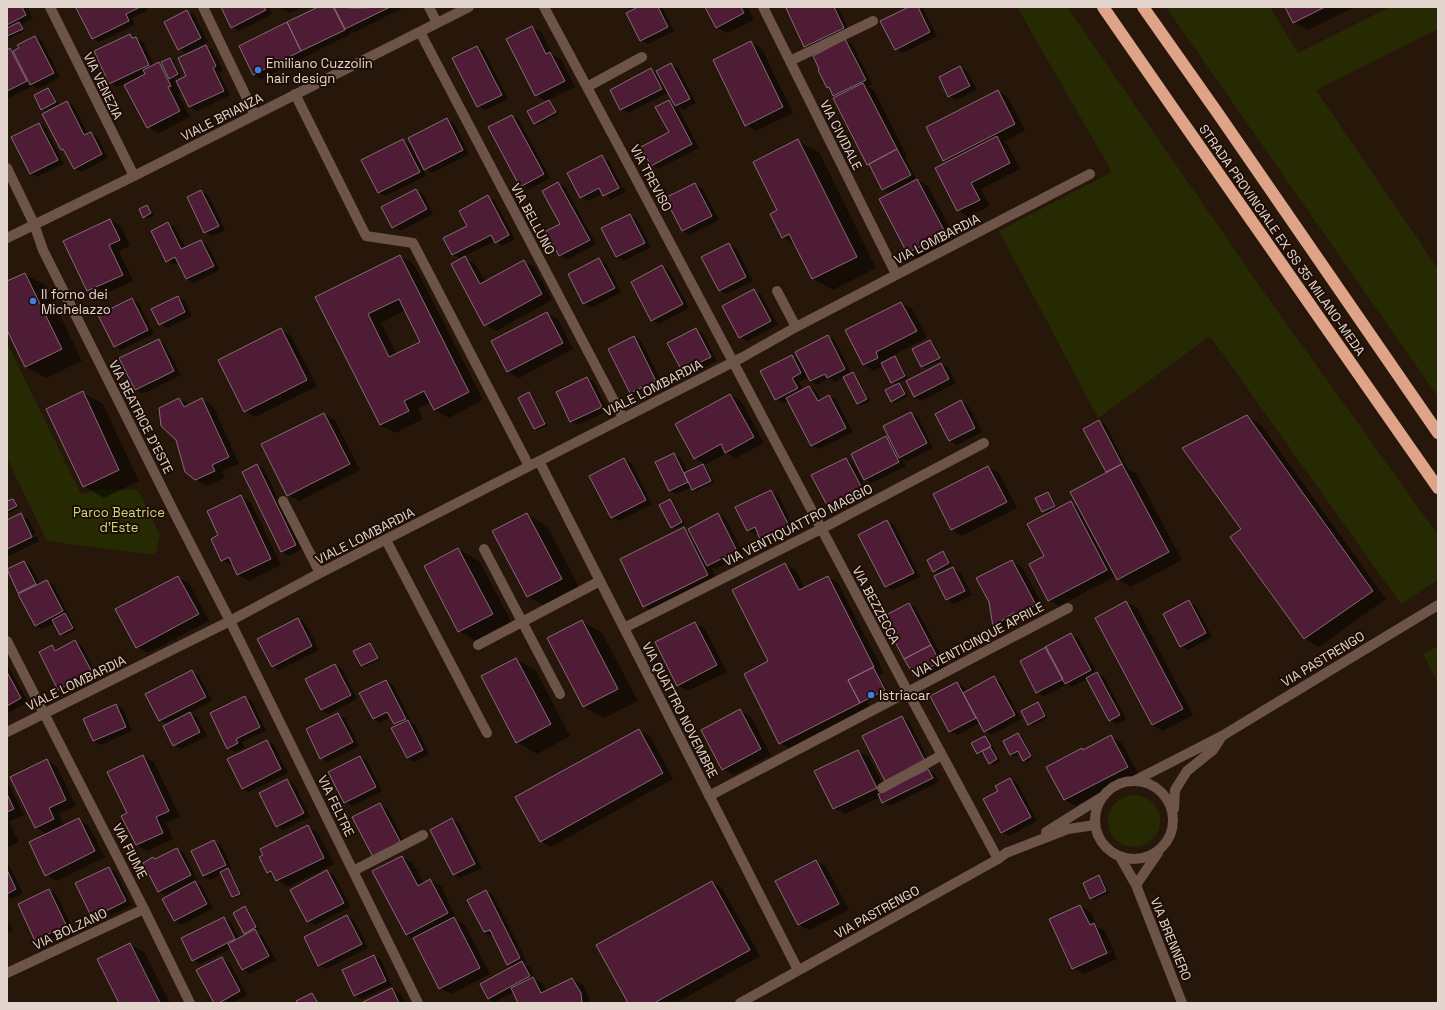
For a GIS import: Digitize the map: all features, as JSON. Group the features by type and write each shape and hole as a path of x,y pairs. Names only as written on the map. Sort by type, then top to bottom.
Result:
{"highway":[{"name":"STRADA PROVINCIALE EX SS 35 MILANO-MEDA","path":"1103,7 1438,488"},
{"name":"STRADA PROVINCIALE EX SS 35 MILANO-MEDA","path":"1143,7 1438,433"}],"street":[{"name":"VIA VENEZIA","path":"50,7 134,176"},
{"path":"203,7 255,115"},
{"path":"429,7 437,23"},
{"name":"VIALE BRIANZA","path":"7,238 134,176 469,7"},
{"name":"VIA TREVISO","path":"544,7 734,361"},
{"name":"VIA CIVIDALE","path":"763,7 896,274"},
{"path":"790,61 873,21"},
{"name":"VIA BELLUNO","path":"420,32 623,418"},
{"path":"587,87 642,57"},
{"path":"295,94 366,236 413,244 529,466"},
{"name":"VIA BEATRICE D'ESTE","path":"7,168 34,224 47,257 175,514 230,620"},
{"name":"VIA LOMBARDIA","path":"734,361 896,274 1090,174"},
{"path":"777,291 796,327"},
{"name":"VIALE LOMBARDIA","path":"7,732 44,712 230,620 734,361"},
{"name":"VIA BEZZECCA","path":"734,361 821,529 998,859"},
{"name":"VIA VENTIQUATTRO MAGGIO","path":"624,628 821,529 984,443"},
{"name":"VIA QUATTRO NOVEMBRE","path":"539,461 798,970"},
{"path":"283,501 320,573"},
{"path":"386,540 487,733"},
{"path":"484,549 560,694"},
{"path":"478,645 600,581"},
{"name":"VIA PASTRENGO","path":"1134,781 1222,736 1438,605"},
{"name":"VIA VENTICINQUE APRILE","path":"709,796 1068,608"},
{"name":"VIA FELTRE","path":"230,620 418,1003"},
{"name":"VIA FIUME","path":"7,641 144,909 190,1003"},
{"name":"VIA PASTRENGO","path":"1173,814 1175,790 1187,771 1213,750 1222,736"},
{"path":"882,788 942,756"},
{"path":"1134,781 1147,783 1162,792 1169,801 1173,814 1173,829 1168,842 1161,849 1150,857 1133,860 1120,857 1109,851 1100,840 1095,825 1096,810 1102,797 1111,788 1124,782 1134,781"},
{"name":"VIA PASTRENGO","path":"1026,845 1102,797"},
{"name":"VIA PASTRENGO","path":"740,1003 998,859 1006,853 1068,829 1095,825"},
{"path":"353,871 423,835"},
{"name":"VIA BRENNERO","path":"1136,885 1161,849"},
{"name":"VIA BRENNERO","path":"1120,857 1136,885 1182,1003"},
{"name":"VIA BOLZANO","path":"7,973 144,909"}],"green space":[{"path":"1017,7 1067,7 1268,298 1438,535 1438,580 1401,604 1210,336 1098,418 999,231 1112,172"},
{"path":"1166,7 1270,7 1298,53 1390,7 1438,7 1438,29 1316,90 1438,269 1438,397"},
{"name":"Parco Beatrice d'Este","path":"9,347 81,494 98,489 138,490 160,535 155,555 47,541 7,458 7,348"},
{"path":"1438,646 1438,683 1423,654"},
{"path":"1134,795 1144,797 1152,803 1158,811 1160,821 1158,831 1152,839 1144,845 1134,847 1124,845 1116,839 1110,831 1108,821 1110,811 1116,803 1124,797"}],"building":[{"path":"7,7 22,7 26,15 7,25"},
{"path":"140,7 126,14 129,21 92,39 76,8"},
{"path":"221,7 264,7 266,10 231,28"},
{"path":"318,7 333,7 345,30 301,51 287,22"},
{"path":"334,7 354,8 390,7 345,29"},
{"path":"638,7 658,7 668,27 640,41 626,13"},
{"path":"705,7 741,7 744,13 716,28"},
{"path":"834,7 844,28 804,47 786,8"},
{"path":"909,7 918,7 930,32 895,50 880,21"},
{"path":"1285,7 1325,7 1293,23"},
{"path":"187,10 201,38 178,50 164,22"},
{"path":"19,22 23,29 7,36 7,28"},
{"path":"287,22 301,51 253,75 239,46"},
{"path":"532,26 546,54 550,52 565,81 535,96 506,39"},
{"path":"130,34 132,38 136,37 149,65 109,84 94,51"},
{"path":"35,36 54,73 30,85 13,51 19,48 17,45"},
{"path":"845,39 866,80 833,96 818,70 819,69 813,56"},
{"path":"751,41 783,107 745,126 713,60"},
{"path":"206,45 216,66 213,68 224,91 189,107 176,81 186,76 178,58"},
{"path":"477,46 502,95 477,107 452,58"},
{"path":"10,48 27,81 7,91 7,50"},
{"path":"170,58 178,74 169,79 161,62"},
{"path":"159,62 171,86 168,87 180,111 147,128 124,85 145,74 143,70"},
{"path":"671,63 690,99 675,106 656,71"},
{"path":"960,66 970,86 948,97 939,77"},
{"path":"651,68 662,89 620,110 610,90"},
{"path":"863,83 897,149 867,165 833,98"},
{"path":"48,88 56,102 41,110 34,95"},
{"path":"998,90 1015,124 943,161 926,127"},
{"path":"549,100 556,112 534,124 527,111"},
{"path":"669,100 692,144 651,166 641,147 669,132 655,107"},
{"path":"67,101 84,135 91,132 102,154 74,169 63,149 61,150 42,114"},
{"path":"512,115 544,174 520,187 488,127"},
{"path":"447,118 463,150 424,170 408,138"},
{"path":"39,123 58,160 30,174 11,137"},
{"path":"997,136 1010,163 971,183 980,200 957,211 935,168"},
{"path":"403,139 420,172 378,193 361,160"},
{"path":"798,139 857,257 812,279 789,234 782,238 770,214 777,210 753,162"},
{"path":"897,149 911,175 882,190 869,164"},
{"path":"602,155 619,188 603,196 599,188 580,198 567,173"},
{"path":"917,179 946,234 907,253 879,199"},
{"path":"558,182 590,240 559,256 546,231 560,224 542,191"},
{"path":"695,183 712,216 682,231 665,198"},
{"path":"416,189 427,209 392,228 381,207"},
{"path":"201,190 219,226 204,233 187,197"},
{"path":"488,195 509,235 495,243 491,235 452,255 443,238 467,226 459,211"},
{"path":"147,205 151,213 143,218 139,209"},
{"path":"630,214 645,243 616,257 601,228"},
{"path":"110,219 120,240 109,245 123,275 87,291 63,241"},
{"path":"168,222 181,249 201,240 214,266 186,279 175,257 166,262 151,231"},
{"path":"729,243 746,277 719,291 701,257"},
{"path":"400,255 469,392 434,410 424,391 404,401 409,411 380,425 315,297","holes":["399,299 420,342 389,357 368,314"]},
{"path":"465,256 480,284 524,260 542,294 484,326 451,264"},
{"path":"599,258 615,288 583,304 568,274"},
{"path":"662,265 683,304 651,321 631,282"},
{"path":"25,273 62,349 25,367 7,330 7,281"},
{"path":"754,289 771,321 739,338 722,306"},
{"path":"178,296 185,312 159,325 151,309"},
{"path":"132,298 148,330 114,347 98,315"},
{"path":"901,302 917,331 876,352 878,358 863,365 845,330"},
{"path":"547,312 563,343 507,372 491,341"},
{"path":"281,328 307,380 244,412 218,360"},
{"path":"696,328 711,357 682,371 667,343"},
{"path":"828,335 845,369 827,378 825,374 810,381 795,352"},
{"path":"634,336 656,381 630,393 608,349"},
{"path":"159,339 174,371 135,390 119,358"},
{"path":"930,340 940,358 921,367 912,349"},
{"path":"792,355 801,373 792,378 798,388 775,400 760,371"},
{"path":"895,356 905,376 891,383 881,363"},
{"path":"941,363 949,379 914,397 906,381"},
{"path":"853,372 867,399 857,404 843,377"},
{"path":"587,377 602,407 570,422 556,392"},
{"path":"899,383 905,394 891,402 885,390"},
{"path":"809,386 818,401 829,395 846,428 811,446 786,398"},
{"path":"83,391 119,470 83,487 46,409"},
{"path":"529,392 545,424 534,429 518,398"},
{"path":"730,394 754,437 725,453 721,444 694,459 675,424"},
{"path":"179,398 184,407 202,398 229,457 212,465 215,471 195,480 185,472 176,440 161,426 159,408"},
{"path":"961,400 975,428 949,441 935,414"},
{"path":"911,412 927,443 899,458 883,426"},
{"path":"324,413 350,464 287,496 261,444"},
{"path":"1247,415 1373,591 1304,639 1230,537 1241,529 1182,448"},
{"path":"1099,420 1122,464 1106,472 1083,429"},
{"path":"886,436 899,462 864,480 851,454"},
{"path":"674,453 688,482 669,491 655,462"},
{"path":"624,458 646,500 611,518 589,476"},
{"path":"846,458 863,490 828,507 811,475"},
{"path":"257,464 296,545 281,552 242,472"},
{"path":"703,464 711,481 692,490 684,473"},
{"path":"1122,464 1169,552 1117,580 1070,492"},
{"path":"988,466 1007,502 951,530 933,494"},
{"path":"771,490 789,526 760,539 755,527 747,531 735,507"},
{"path":"1048,492 1055,506 1042,512 1035,498"},
{"path":"241,495 271,559 237,575 229,557 221,561 211,539 218,535 207,511"},
{"path":"13,499 17,506 7,511 7,501"},
{"path":"670,499 682,522 671,528 659,505"},
{"path":"1071,501 1107,570 1048,601 1029,564 1044,556 1027,524"},
{"path":"21,513 32,537 7,549 7,520"},
{"path":"527,513 562,579 527,597 492,531"},
{"path":"718,513 737,551 707,566 688,529"},
{"path":"887,520 914,573 885,587 858,535"},
{"path":"684,527 708,575 643,607 620,559"},
{"path":"458,548 493,614 458,632 424,566"},
{"path":"943,551 949,563 933,572 927,560"},
{"path":"1012,560 1036,605 1018,614 1013,613 993,627 989,602 976,578"},
{"path":"24,561 36,584 18,593 7,569"},
{"path":"785,563 799,590 828,576 874,667 848,680 860,703 779,744 744,674 768,661 732,590"},
{"path":"953,567 965,591 946,600 934,576"},
{"path":"178,576 199,614 136,648 115,609"},
{"path":"47,580 63,611 35,626 18,594"},
{"path":"1189,600 1206,633 1180,647 1163,614"},
{"path":"1126,601 1183,709 1152,725 1095,618"},
{"path":"909,603 931,645 904,659 882,617"},
{"path":"65,613 73,628 60,635 52,620"},
{"path":"298,618 312,646 272,667 257,639"},
{"path":"582,620 618,689 583,707 547,638"},
{"path":"695,622 717,665 677,686 655,642"},
{"path":"1071,633 1091,670 1065,684 1045,647"},
{"path":"75,640 92,672 58,690 39,652 52,645 55,651"},
{"path":"370,643 378,658 361,666 353,651"},
{"path":"931,645 940,662 914,676 904,659"},
{"path":"1046,647 1063,679 1036,693 1020,661"},
{"path":"516,658 551,724 516,743 481,676"},
{"path":"335,664 351,695 321,710 305,679"},
{"path":"873,667 885,690 860,703 848,680"},
{"path":"192,670 206,697 159,721 145,694"},
{"path":"7,672 21,698 7,706"},
{"path":"1097,672 1120,715 1109,721 1086,678"},
{"path":"994,676 1015,715 984,732 963,693"},
{"path":"386,680 406,719 394,724 387,712 373,719 359,693"},
{"path":"957,682 976,718 949,732 930,696"},
{"path":"245,696 260,727 236,739 238,743 227,749 210,713"},
{"path":"1038,702 1045,716 1028,725 1021,711"},
{"path":"116,704 126,727 93,741 83,719"},
{"path":"740,709 761,749 722,770 701,730"},
{"path":"190,712 200,732 173,746 163,726"},
{"path":"338,713 353,742 320,759 306,729"},
{"path":"902,716 925,761 885,781 862,736"},
{"path":"408,720 423,750 407,758 391,728"},
{"path":"639,729 663,773 540,842 515,797"},
{"path":"1018,733 1031,756 1023,761 1018,751 1010,755 1003,741"},
{"path":"1111,735 1128,767 1064,800 1046,767"},
{"path":"985,736 991,746 977,754 971,743"},
{"path":"267,740 281,769 242,789 227,759"},
{"path":"990,747 997,759 989,764 982,751"},
{"path":"858,750 877,788 833,809 814,771"},
{"path":"143,755 169,811 156,817 163,833 136,845 121,816 127,813 107,772"},
{"path":"360,756 376,787 344,803 328,772"},
{"path":"47,759 66,800 49,808 54,819 35,828 10,777"},
{"path":"928,769 933,778 882,803 878,794"},
{"path":"1010,778 1031,817 1001,833 983,799 998,791 995,786"},
{"path":"287,779 304,813 276,827 259,793"},
{"path":"7,794 14,809 7,812"},
{"path":"380,803 401,843 373,857 352,817"},
{"path":"79,818 95,851 45,876 29,842"},
{"path":"452,818 475,864 453,875 430,830"},
{"path":"308,825 324,858 276,881 271,871 267,873 259,857 263,855 260,849"},
{"path":"214,840 226,865 203,876 191,851"},
{"path":"177,848 191,875 158,892 143,863 153,857 155,859"},
{"path":"402,856 418,886 430,879 448,913 406,935 372,871"},
{"path":"816,860 839,904 798,925 775,881"},
{"path":"109,867 126,901 92,918 75,883"},
{"path":"228,868 240,894 232,897 220,872"},
{"path":"7,870 16,889 7,894"},
{"path":"327,870 344,903 307,922 290,890"},
{"path":"1099,875 1106,891 1090,899 1083,883"},
{"path":"195,881 207,904 174,921 162,899"},
{"path":"712,881 750,950 654,1003 628,1003 596,945"},
{"path":"49,889 66,925 35,941 18,904"},
{"path":"486,890 520,958 507,965 490,930 484,932 467,900"},
{"path":"1080,905 1090,925 1094,923 1107,953 1072,969 1049,919"},
{"path":"245,906 256,927 244,934 233,913"},
{"path":"347,915 362,944 318,966 304,937"},
{"path":"224,917 235,939 192,961 181,938"},
{"path":"454,917 480,968 439,989 413,938"},
{"path":"255,929 269,956 242,970 228,944"},
{"path":"130,943 160,1003 119,1003 97,959"},
{"path":"374,955 386,981 354,996 342,970"},
{"path":"222,957 240,991 219,1003 214,1003 196,970"},
{"path":"522,961 530,976 488,999 480,984"},
{"path":"533,977 541,993 572,978 581,993 582,1003 518,1003 511,988"},
{"path":"392,988 399,1003 361,1003"},
{"path":"312,993 318,1003 297,1003 296,1001"}],"place":[{"name":"Emiliano Cuzzolin hair design","path":"258,70"},
{"name":"Il forno dei Michelazzo","path":"33,301"},
{"name":"Istriacar","path":"871,695"}]}
